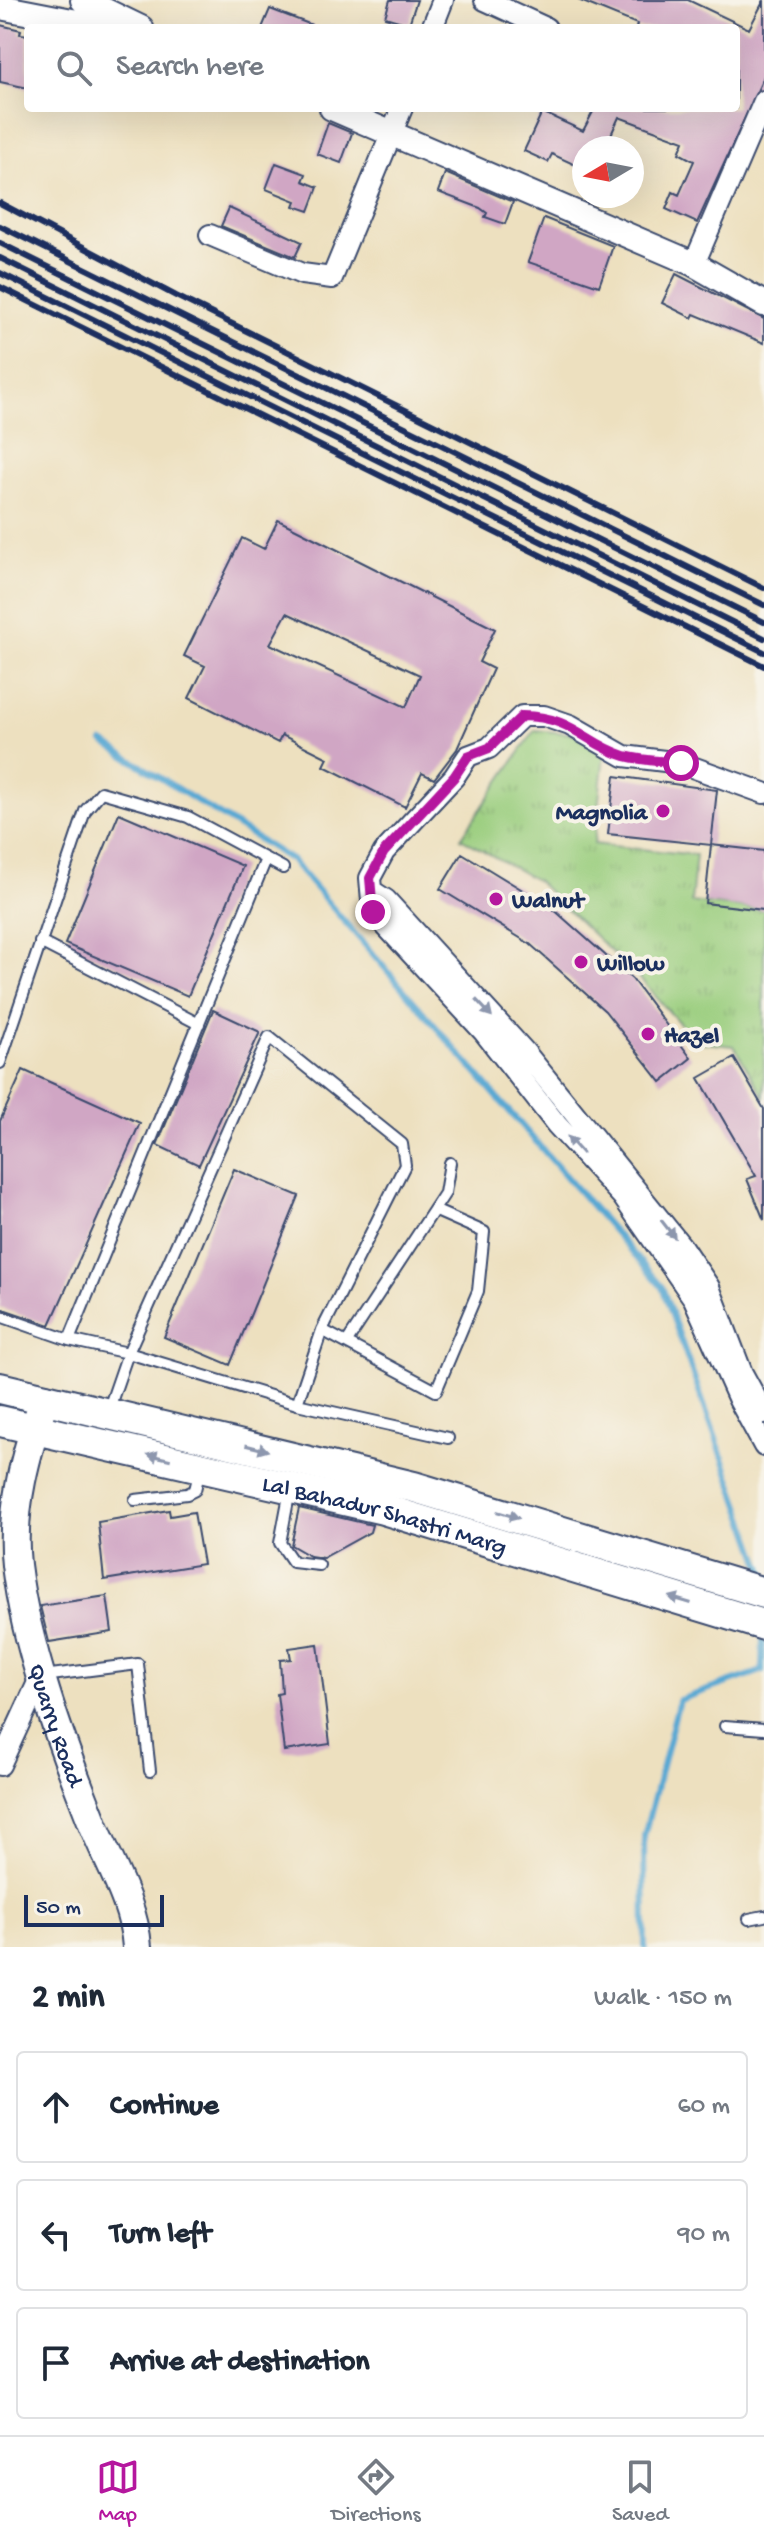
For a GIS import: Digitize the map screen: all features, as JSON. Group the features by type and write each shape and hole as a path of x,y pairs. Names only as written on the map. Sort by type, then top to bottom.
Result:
{"main road":[{"name":"Lal Bahadur Shastri Marg","path":"0,1388 414,1487 760,1592"},
{"name":"Quarry Road","path":"45,1398 34,1428 19,1490 16,1564 41,1676 90,1816 135,1924 137,1947"},
{"name":"Lal Bahadur Shastri Marg","path":"0,1421 383,1509 759,1624"}],"street":[{"path":"83,0 131,24"},
{"path":"434,24 443,0"},
{"path":"485,0 537,24"},
{"path":"0,7 77,22 114,17"},
{"path":"694,264 764,101"},
{"path":"342,112 694,264 764,304"},
{"path":"210,235 302,274 332,278 400,112"},
{"path":"764,793 681,763 624,756 570,725 544,716 522,716 489,748 468,756 454,777 384,852 370,878 373,912 501,1040 682,1247 709,1287 742,1373 764,1413"},
{"path":"501,1040 557,1125 623,1197 694,1299 739,1400 764,1446"},
{"path":"0,1765 41,1676"}],"lane":[{"path":"0,1063 85,811 101,792 188,817 283,868"},
{"path":"69,1340 266,859"},
{"path":"40,942 199,1024"},
{"path":"107,1412 128,1353 269,1037 402,1144 405,1165 322,1330 297,1404"},
{"path":"347,1342 445,1193 450,1163"},
{"path":"322,1330 436,1391 478,1291 484,1232 434,1210"},
{"path":"0,1316 69,1340 128,1353 297,1404 448,1438"},
{"path":"135,1500 187,1494 195,1490 201,1467"},
{"path":"290,1488 280,1543 293,1562 319,1565"},
{"path":"41,1676 138,1664 150,1771"},
{"path":"725,1726 764,1729"},
{"path":"749,1919 764,1916"}],"green space":[{"path":"535,730 606,737 594,844 696,855 691,902 764,910 764,1097 734,1046 696,1042 643,982 537,881 461,838"}],"building":[{"path":"390,0 417,0 409,24 385,17"},
{"path":"578,0 688,0 738,24 637,24"},
{"path":"764,0 764,76 697,223 666,209 673,192 679,195 694,161 679,153 684,141 619,117 610,136 572,136 572,163 552,154 548,162 524,151 542,112 583,131 593,112 740,112 740,25 749,29"},
{"path":"270,9 309,24 264,24"},
{"path":"0,25 21,30 20,34 24,34 24,87 0,82"},
{"path":"328,123 352,133 341,163 317,154"},
{"path":"276,163 306,174 303,181 318,187 309,211 294,206 296,201 266,189"},
{"path":"445,173 513,202 505,224 485,217 487,213 480,208 438,192"},
{"path":"229,208 302,242 295,257 221,226"},
{"path":"544,218 613,246 599,286 528,262"},
{"path":"676,274 764,319 764,343 694,314 692,318 662,303"},
{"path":"278,520 495,629 479,662 493,669 457,749 434,779 422,773 405,807 324,766 328,758 282,735 278,743 189,698 205,666 184,656 242,538 264,549","holes":["287,613 420,675 406,707 270,644"]},
{"name":"Magnolia","path":"615,776 717,790 711,845 608,834"},
{"path":"119,813 243,866 188,996 65,944"},
{"path":"711,845 764,851 764,910 705,903"},
{"path":"462,853 552,908 632,979 691,1058 661,1082 605,1011 530,944 440,889"},
{"path":"213,1010 260,1032 199,1165 157,1145"},
{"path":"734,1058 764,1109 764,1220 747,1179 756,1176 699,1078"},
{"path":"23,1070 140,1123 50,1325 0,1308 0,1121"},
{"path":"234,1169 299,1196 230,1365 164,1337"},
{"path":"299,1508 372,1525 370,1532 323,1558 310,1556 291,1545"},
{"path":"169,1510 170,1516 194,1512 203,1564 104,1580 98,1522"},
{"path":"107,1596 112,1632 49,1642 40,1606"},
{"path":"318,1644 330,1744 284,1751 277,1694 282,1693 280,1660 291,1659 289,1648"}],"waterway":[{"path":"103,742 291,860 662,1287 764,1573 764,1582"},
{"path":"645,1947 644,1836 679,1700 762,1671 763,1634"}],"railway":[{"path":"0,203 176,296 764,588"},
{"path":"0,226 764,605"},
{"path":"0,243 764,622"},
{"path":"0,258 764,638"},
{"path":"0,273 764,652"},
{"path":"0,287 764,666"}],"place":[{"name":"Magnolia","path":"663,811"},
{"name":"Walnut","path":"496,899"},
{"name":"Willow","path":"581,962"},
{"name":"Hazel","path":"648,1034"}],"route":[{"path":"373,912 370,878 384,852 454,777 468,756 489,748 522,716 544,716 570,725 624,756 681,763"}]}
